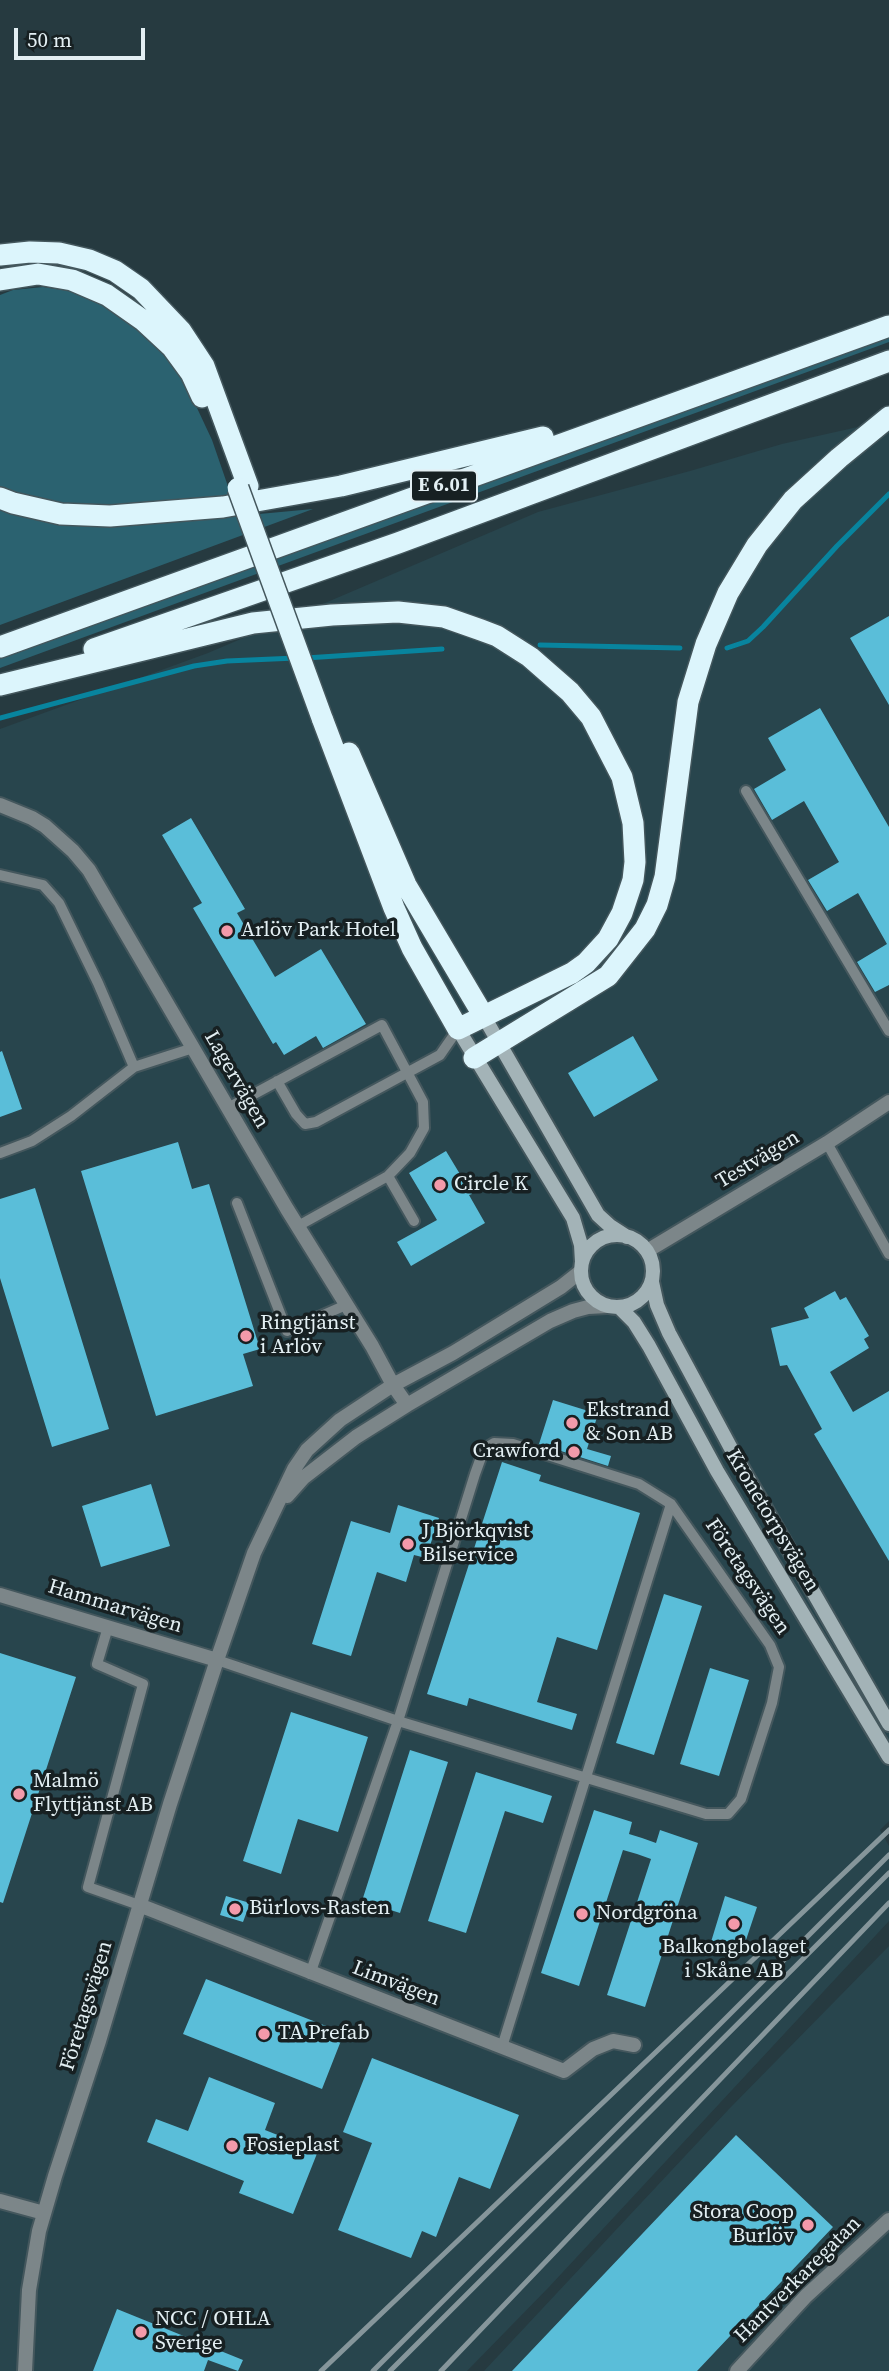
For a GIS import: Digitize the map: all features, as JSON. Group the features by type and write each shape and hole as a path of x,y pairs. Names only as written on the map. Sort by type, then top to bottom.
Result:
{"highway":[{"path":"0,255 59,253 89,260 115,271 141,289 181,331 204,366 243,487 327,716 394,908 412,948 458,1029 552,984 586,963 608,939 622,913 633,880 635,842 630,802 612,753 581,705 557,679 530,657 497,636 444,617 410,613 367,613 253,623 0,684"},
{"path":"0,280 38,274 72,280 107,295 144,320 172,347 191,373 243,487"},
{"name":"E 6.01","path":"0,647 889,326"},
{"name":"E 6.01","path":"0,684 398,543 889,362"},
{"path":"0,498 38,510 110,516 223,507 341,486 650,411"},
{"path":"474,1058 608,976 645,929 657,905 665,877 688,702 706,644 728,593 757,545 793,500 889,417"},
{"path":"327,716 406,885 484,1016"}],"main road":[{"path":"458,1029 573,1218 581,1245 584,1287 593,1299 614,1307 640,1299 652,1282 652,1261 647,1251 638,1242 610,1226 598,1214 484,1016"},
{"path":"581,1267 588,1249 599,1240 613,1235 627,1237"},
{"name":"Kronetorpsvägen","path":"652,1282 657,1305 669,1334 734,1454 889,1724"},
{"name":"Kronetorpsvägen","path":"614,1307 634,1322 644,1338 717,1471 889,1757"}],"street":[{"name":"Lagervägen","path":"0,805 45,826 73,851 89,870 298,1226 407,1405"},
{"name":"Testvägen","path":"647,1251 827,1143 889,1102"},
{"name":"Företagsvägen","path":"25,2371 29,2290 44,2213 217,1660 254,1553 294,1469 307,1450 340,1420 393,1385 453,1353 561,1287 581,1267"},
{"name":"Företagsvägen","path":"276,1507 313,1470 356,1437 407,1405 550,1321 588,1307 614,1307"},
{"name":"Hammarvägen","path":"0,1595 217,1660"},
{"name":"Limvägen","path":"139,1905 564,2071 593,2049 613,2041 634,2045"},
{"path":"0,2201 44,2213"},
{"name":"Hantverkaregatan","path":"737,2371 806,2296 889,2220"}],"lane":[{"path":"746,792 889,1031"},
{"path":"0,874 43,885 59,903 98,983 134,1068"},
{"path":"228,1108 382,1025 423,1101 424,1128 410,1153 388,1176 298,1226"},
{"path":"277,1081 305,1124 316,1122 440,1055 458,1029"},
{"path":"0,1153 32,1141 61,1123 134,1068 193,1048"},
{"path":"827,1143 889,1254"},
{"path":"388,1176 414,1221"},
{"path":"237,1203 287,1331 346,1305"},
{"name":"Företagsvägen","path":"217,1660 398,1721 706,1814 728,1814 741,1799 772,1703 779,1667 770,1645 671,1504 639,1484 513,1444 494,1443 484,1449 398,1721 310,1974"},
{"path":"502,2047 671,1504"},
{"path":"108,1627 97,1664 143,1684 88,1887 139,1905"}],"shaded area":[{"path":"43,287 76,292 106,305 139,328 167,355 190,393 212,440 232,498 152,505 92,506 52,502 14,493 0,486 0,295 13,290"},
{"path":"889,329 889,342 0,668 0,656"},
{"path":"889,420 889,1821 880,1830 889,1846 889,1921 549,2287 467,2371 0,2371 0,729 208,653 538,512 782,444"},
{"path":"0,509 50,523 130,526 313,509 0,625"},
{"path":"889,1946 889,2371 484,2371 729,2109"}],"building":[{"path":"889,616 889,705 850,638"},
{"path":"820,708 889,827 889,985 875,992 857,962 887,944 858,893 827,911 808,880 839,862 804,801 772,820 754,789 786,770 768,738"},
{"name":"Arlöv Park Hotel","path":"191,818 245,909 237,913 275,977 321,949 366,1024 323,1048 316,1036 284,1055 276,1042 273,1044 193,908 202,903 162,835"},
{"path":"633,1036 658,1080 594,1117 568,1073"},
{"path":"2,1051 22,1109 0,1117 0,1052"},
{"path":"178,1142 192,1189 209,1184 260,1349 243,1354 253,1386 156,1416 81,1171"},
{"path":"446,1151 472,1194 469,1195 485,1223 411,1266 397,1242 437,1220 409,1173"},
{"path":"35,1188 109,1429 52,1447 0,1278 0,1199"},
{"path":"835,1291 840,1300 846,1297 869,1336 864,1339 869,1348 830,1372 853,1412 889,1391 889,1561 814,1434 822,1429 787,1365 780,1366 771,1328 809,1318 804,1308"},
{"name":"Ekstrand & Son AB","path":"553,1400 598,1414 587,1449 611,1456 608,1466 539,1444"},
{"path":"502,1462 541,1475 539,1481 640,1513 597,1650 557,1637 537,1702 577,1714 572,1730 469,1698 467,1706 427,1694"},
{"path":"151,1484 170,1546 101,1567 82,1506"},
{"path":"398,1505 439,1518 426,1558 414,1555 406,1582 377,1572 351,1656 312,1644 351,1521 390,1533"},
{"path":"664,1594 702,1606 654,1755 616,1743"},
{"name":"Malmö Flyttjänst AB","path":"0,1653 76,1677 3,1903 0,1902"},
{"path":"710,1668 749,1680 719,1776 680,1764"},
{"path":"291,1712 368,1737 338,1832 298,1819 281,1874 243,1861"},
{"path":"410,1750 448,1762 400,1913 362,1901"},
{"path":"476,1772 552,1796 543,1823 505,1811 466,1933 428,1921"},
{"path":"594,1810 632,1822 629,1834 656,1843 660,1830 698,1843 645,2007 607,1995 651,1859 637,1854 623,1850 579,1986 541,1973"},
{"name":"Bürlovs-Rasten","path":"226,1896 250,1903 243,1922 220,1915"},
{"name":"Balkongbolaget i Skåne AB","path":"725,1896 757,1907 742,1952 711,1942"},
{"name":"TA Prefab","path":"206,1979 344,2033 322,2089 183,2034"},
{"path":"372,2058 519,2115 490,2189 459,2177 436,2237 422,2231 411,2258 338,2230 372,2143 343,2132"},
{"name":"Fosieplast","path":"209,2077 275,2103 265,2130 318,2151 293,2214 239,2193 244,2181 147,2142 156,2119 188,2131"},
{"path":"736,2135 833,2227 697,2371 512,2371"},
{"name":"NCC / OHLA Sverige","path":"117,2309 243,2360 238,2371 208,2360 204,2371 93,2371"}],"waterway":[{"path":"727,648 748,641 763,627 889,494"},
{"path":"540,645 680,648"},
{"path":"306,658 442,649"},
{"path":"0,718 194,666 227,661 296,658"}],"railway":[{"path":"321,2371 889,1830"},
{"path":"373,2371 889,1855"},
{"path":"390,2371 889,1873"},
{"path":"441,2371 889,1903"}],"place":[{"name":"Arlöv Park Hotel","path":"227,931"},
{"name":"Circle K","path":"440,1185"},
{"name":"Ringtjänst i Arlöv","path":"246,1336"},
{"name":"Ekstrand & Son AB","path":"572,1423"},
{"name":"Crawford","path":"574,1452"},
{"name":"J Björkqvist Bilservice","path":"408,1544"},
{"name":"Malmö Flyttjänst AB","path":"19,1794"},
{"name":"Bürlovs-Rasten","path":"235,1909"},
{"name":"Nordgröna","path":"582,1914"},
{"name":"Balkongbolaget i Skåne AB","path":"734,1924"},
{"name":"TA Prefab","path":"264,2034"},
{"name":"Fosieplast","path":"232,2146"},
{"name":"Stora Coop Burlöv","path":"808,2225"},
{"name":"NCC / OHLA Sverige","path":"141,2332"}]}
